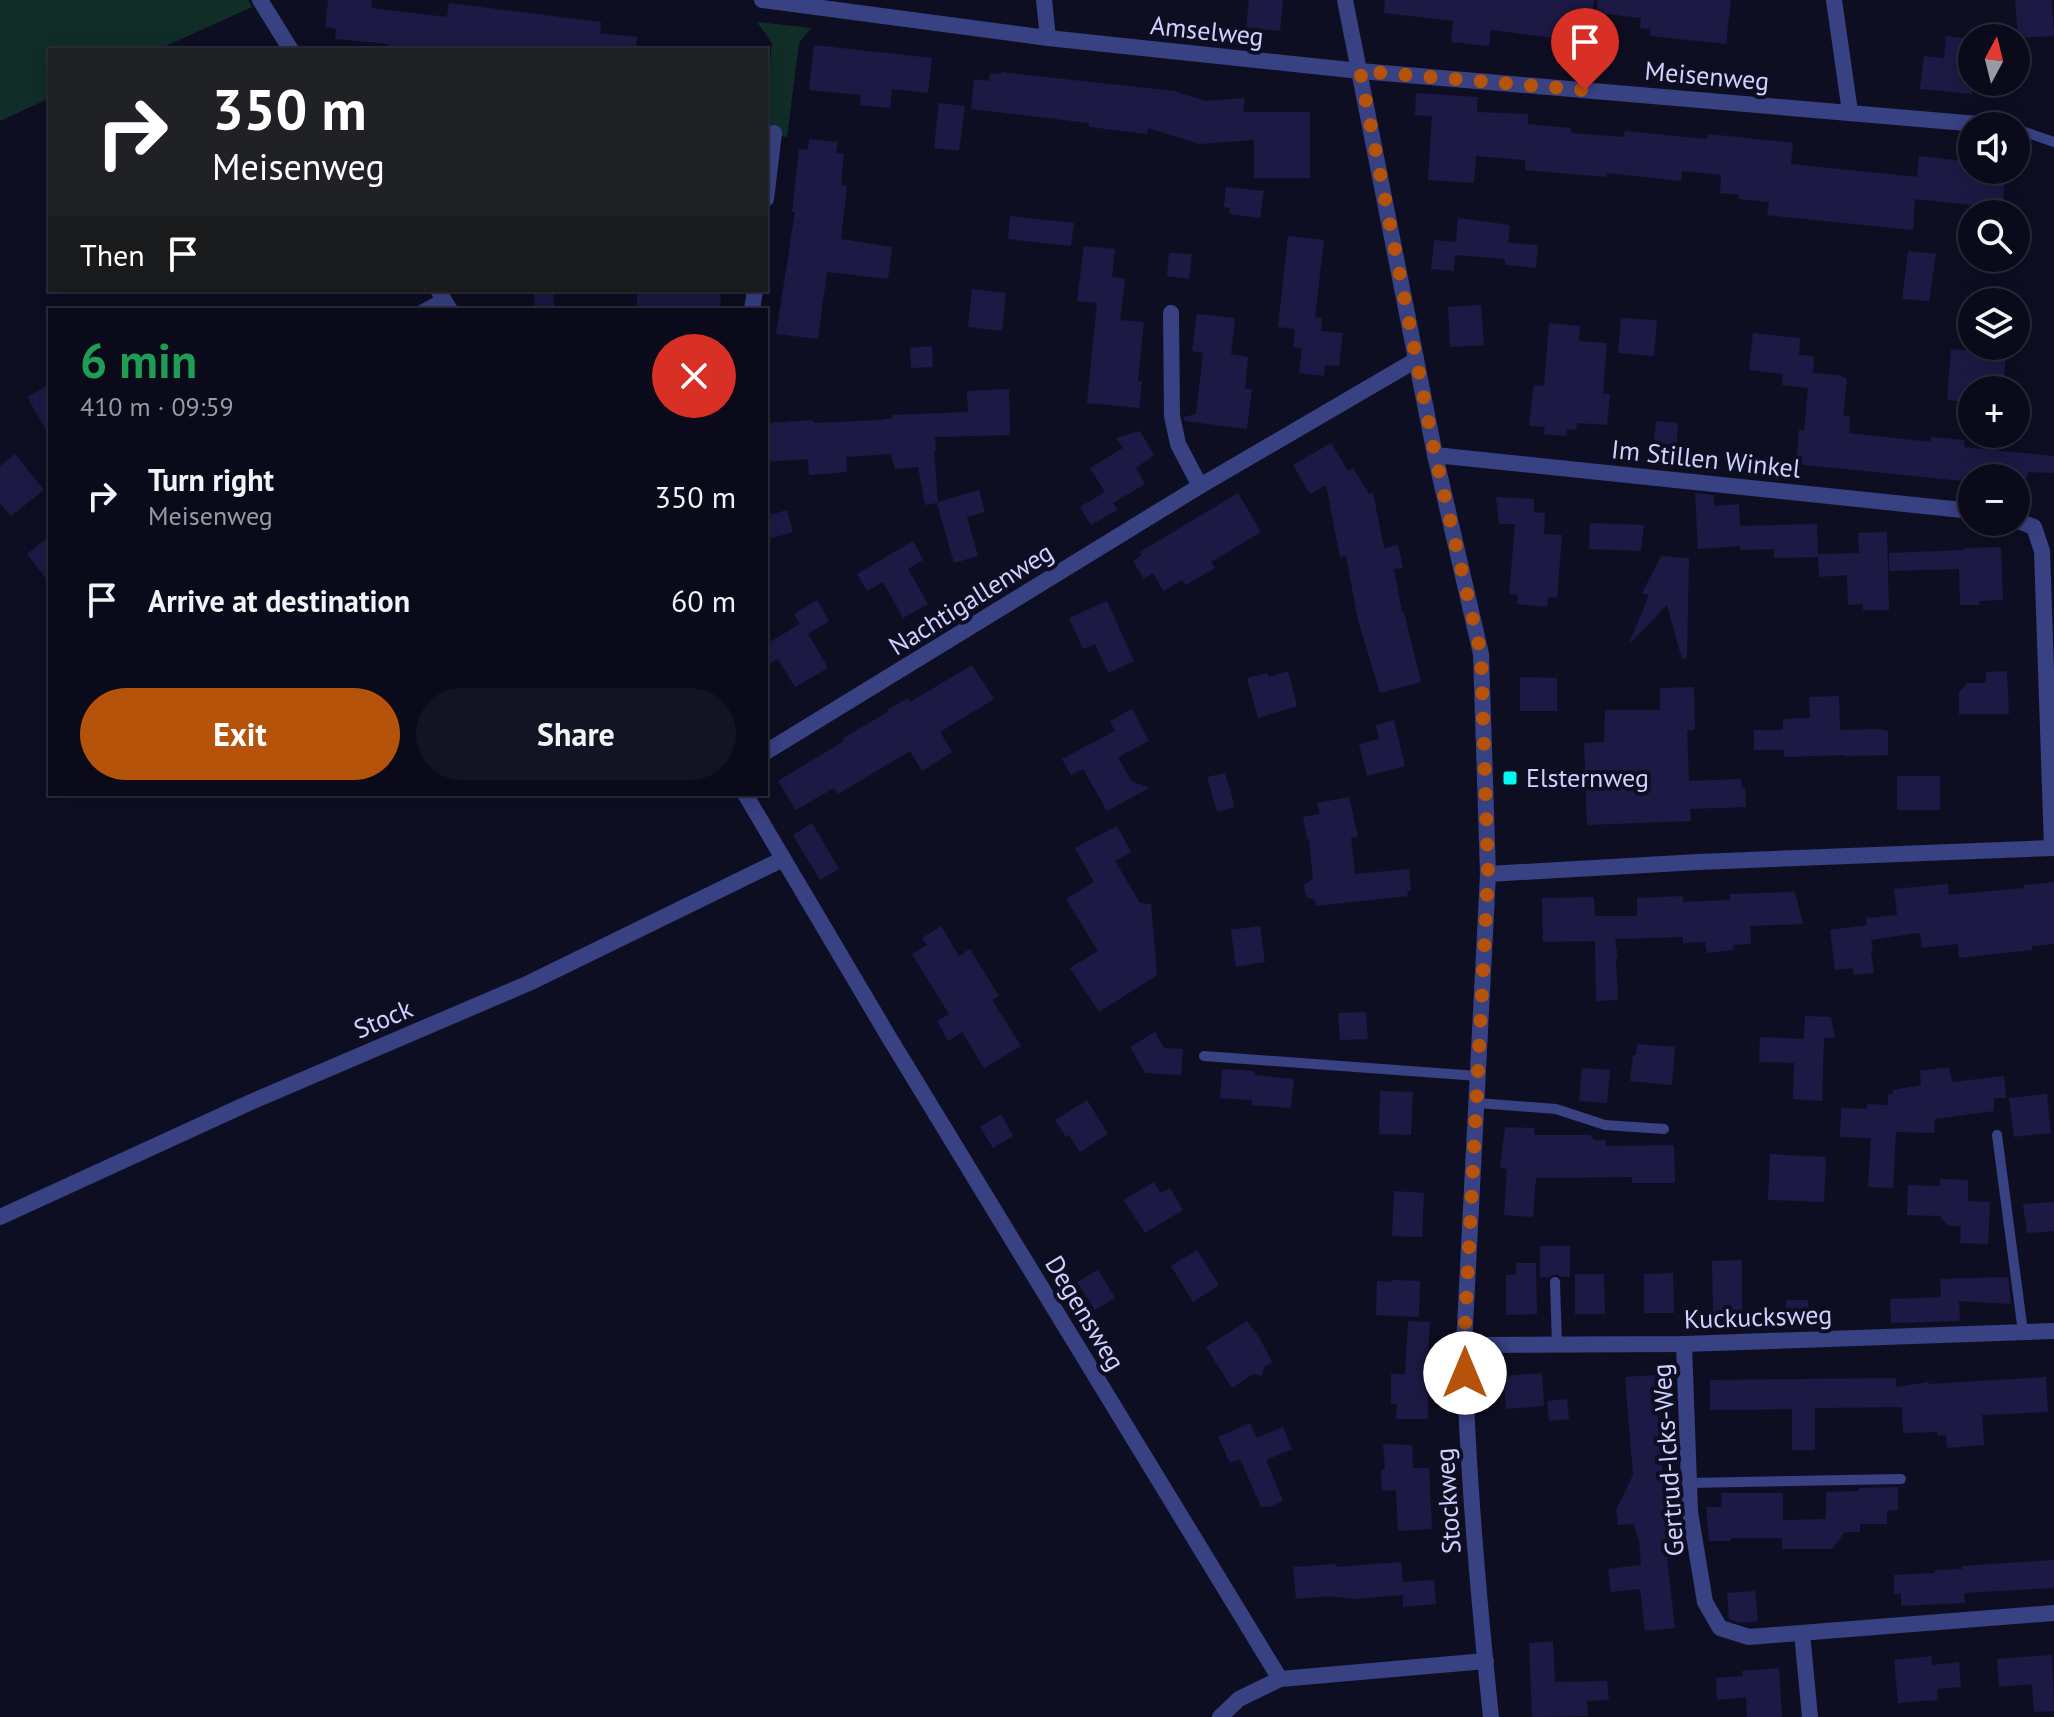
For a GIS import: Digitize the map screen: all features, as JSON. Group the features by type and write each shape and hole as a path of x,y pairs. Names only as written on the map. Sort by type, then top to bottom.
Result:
{"street":[{"path":"260,0 290,48"},
{"name":"Amselweg","path":"762,0 1048,38 1360,71"},
{"path":"1044,0 1048,38"},
{"name":"Stockweg","path":"1345,0 1435,455 1481,654 1488,874 1464,1345 1468,1443 1491,1717"},
{"path":"1834,0 1850,112"},
{"name":"Meisenweg","path":"1360,71 1958,122"},
{"path":"768,182 774,133"},
{"path":"1171,313 1172,416 1178,444 1200,486"},
{"name":"Nachtigallenweg","path":"768,751 1200,486 1416,360"},
{"name":"Im Stillen Winkel","path":"1435,455 1958,510"},
{"path":"1488,874 2053,848 2042,551 2034,527 2030,525"},
{"name":"Degensweg","path":"746,796 941,1125 1280,1679"},
{"name":"Stock","path":"0,1217 251,1102 529,983 783,859"},
{"name":"Kuckucksweg","path":"1464,1345 1684,1344 2054,1331"},
{"name":"Gertrud-Icks-Weg","path":"1684,1344 1690,1512 1705,1602 1720,1628 1749,1637 2054,1613"},
{"path":"1802,1633 1810,1717"},
{"path":"1220,1717 1239,1699 1280,1679 1486,1661"}],"lane":[{"path":"2030,134 2054,142"},
{"path":"425,308 444,299"},
{"path":"1204,1056 1478,1076"},
{"path":"1477,1103 1556,1109 1605,1125 1664,1129"},
{"path":"1997,1135 2023,1332"},
{"path":"1555,1282 1557,1344"},
{"path":"1689,1483 1901,1479"}],"green space":[{"path":"0,0 248,0 252,7 161,48 48,48 48,99 0,121"},
{"path":"757,22 811,28 799,43 787,137 768,134 768,78 772,43"}],"building":[{"path":"328,0 372,0 371,8 447,17 449,3 601,22 600,33 637,37 636,48 468,48 445,45 445,48 388,48 389,44 335,39 336,29 325,27"},
{"path":"1249,0 1283,0 1280,31 1246,28"},
{"path":"1385,0 1594,0 1589,36 1556,32 1555,38 1491,30 1489,46 1451,42 1453,21 1384,13"},
{"path":"1597,0 1731,0 1726,44 1650,36 1650,29 1640,28 1641,18 1597,13"},
{"path":"2015,0 2052,0 2054,36 2030,37 2030,24 2017,24"},
{"path":"1946,36 1958,37 1958,93 1920,89 1924,56 1944,58"},
{"path":"814,45 932,58 928,93 892,89 890,108 860,105 861,95 809,90"},
{"path":"990,73 1174,91 1205,101 1245,98 1243,112 1310,112 1310,178 1254,178 1254,140 1200,144 1148,128 1147,134 1089,127 1089,123 971,109 974,79 989,81"},
{"path":"1416,93 1478,97 1477,112 1528,114 1528,124 1571,128 1571,133 1624,137 1625,131 1707,139 1708,134 1793,143 1791,164 1917,177 1919,156 1958,160 1958,184 2005,184 2003,200 1958,200 1958,203 1915,199 1913,230 1767,215 1769,202 1738,199 1739,195 1720,193 1721,175 1682,171 1681,181 1607,173 1606,177 1525,170 1525,160 1476,156 1474,183 1428,180 1432,116 1415,115"},
{"path":"939,103 965,106 959,151 934,148"},
{"path":"809,139 838,142 836,153 844,154 841,185 847,186 841,239 892,247 888,279 827,272 818,339 776,334 795,212 792,212 799,149 808,150"},
{"path":"1226,187 1264,191 1260,218 1229,214 1230,208 1224,207"},
{"path":"1010,216 1074,223 1071,246 1008,239"},
{"path":"1458,218 1510,225 1508,243 1538,245 1536,268 1505,265 1505,259 1455,255 1454,271 1431,269 1434,240 1456,242"},
{"path":"1288,236 1324,240 1315,317 1322,318 1321,331 1343,333 1339,366 1325,365 1324,376 1299,373 1302,348 1293,347 1295,329 1278,327"},
{"path":"1084,246 1115,249 1112,277 1125,279 1120,320 1144,322 1138,381 1142,381 1139,408 1087,403 1097,303 1077,301"},
{"path":"1908,251 1936,254 1929,301 1902,299"},
{"path":"1169,253 1192,254 1189,279 1167,276"},
{"path":"972,289 1006,293 1002,331 968,327"},
{"path":"534,292 553,292 554,308 535,308"},
{"path":"637,292 721,292 720,308 637,307"},
{"path":"1481,305 1484,345 1450,347 1448,307"},
{"path":"1197,314 1235,318 1231,354 1248,357 1245,389 1252,389 1247,429 1184,421 1184,417 1196,414 1203,353 1192,351"},
{"path":"1621,318 1657,320 1654,356 1618,353"},
{"path":"1549,323 1580,326 1579,341 1607,343 1603,394 1610,394 1607,425 1577,423 1576,430 1567,429 1566,436 1544,434 1545,427 1529,426 1534,385 1544,386"},
{"path":"1753,333 1800,338 1799,355 1814,356 1813,373 1839,375 1847,379 1843,416 1850,417 1849,433 1931,442 1931,437 1958,439 1958,448 2054,456 2054,473 2030,472 2030,464 1958,464 1958,481 1796,464 1799,430 1804,431 1808,388 1782,385 1783,374 1749,370"},
{"path":"932,346 933,367 911,368 910,348"},
{"path":"1951,349 1958,350 1958,360 2006,360 2004,376 1958,376 1958,401 1947,400"},
{"path":"48,385 48,434 27,397"},
{"path":"1009,389 1010,435 935,437 938,502 979,490 985,512 967,517 978,556 954,563 937,503 925,505 918,467 895,469 891,454 846,457 847,472 809,475 808,459 768,462 768,423 880,420 892,418 891,415 968,412 967,391"},
{"path":"1656,421 1678,423 1676,453 1653,451"},
{"path":"1140,431 1154,455 1136,468 1145,484 1113,503 1117,510 1091,525 1080,507 1105,492 1090,468 1123,448 1116,438"},
{"path":"1331,443 1348,471 1353,468 1369,494 1373,493 1384,548 1398,545 1403,568 1394,569 1421,682 1380,693 1358,620 1346,556 1340,557 1326,485 1310,494 1293,465"},
{"path":"15,454 44,490 11,516 0,503 0,466"},
{"path":"1238,493 1261,532 1211,562 1215,568 1186,585 1182,580 1163,591 1153,573 1144,579 1133,561 1142,555 1140,552"},
{"path":"1695,493 1714,495 1714,506 1739,504 1740,526 1817,524 1818,554 1859,553 1858,533 1887,532 1889,610 1863,610 1863,604 1848,605 1847,575 1819,577 1818,557 1774,558 1774,549 1740,550 1740,546 1698,549"},
{"path":"1496,497 1534,499 1534,512 1545,513 1544,534 1562,535 1557,598 1548,597 1547,607 1517,604 1518,595 1509,594 1515,524 1499,524"},
{"path":"787,510 793,532 768,539 768,515"},
{"path":"1590,523 1644,525 1641,551 1589,549"},
{"path":"48,538 48,581 27,554"},
{"path":"913,541 923,560 908,569 928,604 903,618 883,582 867,591 857,574"},
{"path":"2001,547 2003,600 1960,605 1959,569 1889,571 1889,553"},
{"path":"1661,556 1689,558 1687,658 1682,659 1667,605 1630,641 1649,595 1642,593"},
{"path":"817,600 829,621 808,634 828,668 795,687 778,659 768,665 768,643 800,624 794,614"},
{"path":"1107,601 1134,661 1108,673 1095,644 1083,649 1069,618"},
{"path":"972,665 994,699 940,732 952,752 922,771 910,751 838,794 834,788 796,810 778,781 844,741 843,738 887,710 908,698 910,702"},
{"path":"1288,671 1297,706 1258,718 1247,678 1267,673 1269,677"},
{"path":"2007,671 2009,714 1959,714 1959,693 1967,683 1986,683 1986,672"},
{"path":"1520,677 1557,678 1557,711 1520,711"},
{"path":"1694,687 1695,730 1687,730 1689,781 1741,779 1746,807 1690,809 1691,821 1587,825 1584,743 1604,742 1605,710 1660,710 1660,688"},
{"path":"1839,696 1840,730 1888,731 1888,755 1784,757 1784,750 1754,750 1754,730 1783,730 1783,719 1810,718 1809,697"},
{"path":"1132,709 1149,741 1118,757 1131,781 1149,788 1107,811 1083,769 1071,775 1062,759 1115,731 1110,721"},
{"path":"1394,720 1405,766 1367,776 1359,744 1379,739 1376,725"},
{"path":"1225,773 1235,807 1217,812 1207,777"},
{"path":"1897,776 1940,776 1940,810 1897,810"},
{"path":"1349,797 1358,837 1351,838 1355,874 1409,869 1411,891 1407,891 1408,896 1316,906 1315,900 1306,897 1304,885 1313,879 1309,839 1303,817 1320,814 1317,803"},
{"path":"812,823 839,869 820,880 793,835"},
{"path":"1117,826 1131,852 1115,861 1140,903 1151,904 1157,975 1099,1012 1070,968 1098,951 1066,899 1094,882 1075,848"},
{"path":"2054,882 2054,944 2032,946 2032,950 1959,958 1958,944 1922,948 1920,934 1917,933 1871,940 1874,973 1854,975 1853,968 1835,970 1830,930 1867,925 1866,918 1897,915 1894,889 1948,884 1949,895"},
{"path":"1795,892 1803,924 1750,926 1751,944 1733,945 1733,950 1707,953 1705,942 1683,943 1683,937 1615,939 1618,1000 1596,1001 1595,941 1543,942 1542,898 1594,897 1595,916 1637,916 1637,898 1683,896 1683,902 1730,900 1730,894"},
{"path":"941,926 959,956 970,949 999,996 992,1000 1021,1046 984,1068 962,1032 948,1041 937,1021 949,1014 912,954 927,945 922,938"},
{"path":"1260,926 1265,962 1236,967 1231,930"},
{"path":"1366,1012 1368,1039 1340,1040 1338,1013"},
{"path":"1805,1016 1831,1017 1835,1038 1824,1038 1822,1101 1793,1099 1794,1063 1759,1062 1760,1037 1804,1039"},
{"path":"1155,1032 1164,1048 1183,1049 1181,1075 1145,1073 1130,1047"},
{"path":"1637,1044 1675,1047 1672,1085 1630,1081"},
{"path":"1949,1067 1952,1082 2004,1076 2006,1098 1994,1098 1994,1111 1935,1119 1934,1133 1896,1132 1893,1188 1868,1187 1871,1138 1840,1137 1841,1108 1867,1109 1867,1104 1888,1105 1888,1095 1893,1094 1893,1090 1921,1085 1920,1071"},
{"path":"1582,1068 1610,1070 1607,1103 1579,1101"},
{"path":"1222,1069 1255,1071 1254,1075 1294,1079 1291,1108 1251,1105 1252,1100 1220,1098"},
{"path":"1380,1091 1413,1092 1411,1135 1379,1134"},
{"path":"2047,1094 2051,1133 2014,1137 2009,1098"},
{"path":"1087,1100 1108,1134 1080,1152 1055,1120"},
{"path":"1001,1114 1013,1136 993,1148 980,1127"},
{"path":"1505,1127 1534,1128 1534,1135 1590,1135 1594,1140 1606,1140 1606,1146 1674,1145 1675,1183 1632,1183 1632,1177 1536,1178 1533,1217 1504,1215 1507,1169 1500,1168"},
{"path":"1770,1154 1826,1157 1824,1202 1768,1200"},
{"path":"1940,1179 1968,1180 1968,1201 1990,1202 1988,1244 1960,1243 1961,1226 1948,1226 1940,1216 1907,1215 1908,1185 1940,1186"},
{"path":"1154,1182 1160,1193 1170,1188 1183,1210 1145,1233 1124,1200"},
{"path":"1394,1191 1424,1193 1422,1237 1392,1236"},
{"path":"2054,1202 2054,1231 2027,1233 2023,1204"},
{"path":"1540,1246 1570,1246 1570,1277 1556,1274 1540,1278"},
{"path":"1197,1250 1219,1285 1193,1302 1171,1266"},
{"path":"1742,1260 1742,1312 1713,1313 1712,1261"},
{"path":"1516,1263 1536,1263 1537,1314 1506,1315 1506,1275 1516,1275"},
{"path":"1098,1270 1115,1298 1095,1310 1077,1282"},
{"path":"1673,1273 1674,1313 1644,1313 1644,1274"},
{"path":"1575,1274 1604,1274 1605,1314 1575,1314"},
{"path":"2008,1277 2011,1304 1959,1301 1960,1321 1891,1323 1890,1299 1941,1297 1940,1279"},
{"path":"1377,1281 1420,1281 1419,1317 1376,1315"},
{"path":"1786,1300 1808,1300 1809,1322 1786,1322"},
{"path":"1247,1321 1272,1362 1264,1367 1262,1376 1253,1374 1232,1388 1206,1347"},
{"path":"1408,1321 1430,1322 1428,1356 1433,1356 1433,1374 1428,1374 1428,1419 1396,1419 1397,1404 1391,1404 1391,1374 1405,1374"},
{"path":"1542,1373 1544,1406 1506,1409 1503,1376"},
{"path":"1655,1375 1671,1559 1667,1559 1675,1628 1645,1631 1640,1589 1611,1592 1608,1569 1641,1565 1639,1540 1633,1524 1618,1525 1616,1510 1633,1475 1625,1377"},
{"path":"2046,1377 2048,1412 1982,1415 1984,1445 1947,1448 1946,1435 1937,1436 1937,1432 1903,1433 1902,1407 1815,1408 1815,1450 1792,1450 1792,1409 1710,1410 1710,1380 1896,1378 1896,1387 1928,1382"},
{"path":"1567,1399 1569,1419 1549,1421 1547,1401"},
{"path":"1250,1423 1257,1438 1283,1427 1292,1449 1266,1460 1283,1501 1269,1507 1261,1507 1240,1459 1230,1463 1218,1437"},
{"path":"1383,1444 1412,1445 1413,1468 1429,1468 1432,1529 1398,1531 1396,1490 1382,1491 1381,1470 1385,1469"},
{"path":"1898,1487 1898,1510 1887,1511 1887,1524 1860,1524 1860,1532 1845,1532 1832,1549 1782,1549 1782,1538 1709,1541 1706,1507 1722,1507 1721,1493 1783,1493 1783,1520 1826,1519 1826,1492"},
{"path":"2054,1560 2054,1588 1964,1593 1965,1603 1901,1606 1901,1594 1894,1594 1894,1575 1935,1573 1935,1570 1962,1569 1962,1566"},
{"path":"1401,1562 1403,1582 1434,1580 1436,1604 1403,1607 1403,1595 1296,1599 1293,1567"},
{"path":"1755,1591 1758,1621 1740,1623 1729,1619 1727,1593"},
{"path":"1553,1641 1555,1682 1607,1681 1609,1700 1587,1701 1588,1716 1532,1717 1529,1643"},
{"path":"2052,1655 2054,1711 2034,1712 2032,1684 1999,1687 1997,1659"},
{"path":"1931,1656 1932,1665 1959,1662 1961,1687 1937,1689 1938,1700 1898,1703 1894,1660"},
{"path":"1779,1668 1782,1717 1747,1717 1746,1697 1717,1700 1716,1678 1743,1676 1742,1671"}],"place":[{"name":"Elsternweg","path":"1510,778"}],"route":[{"path":"1465,1373 1488,874 1481,654 1435,455 1360,71 1585,90"}]}
